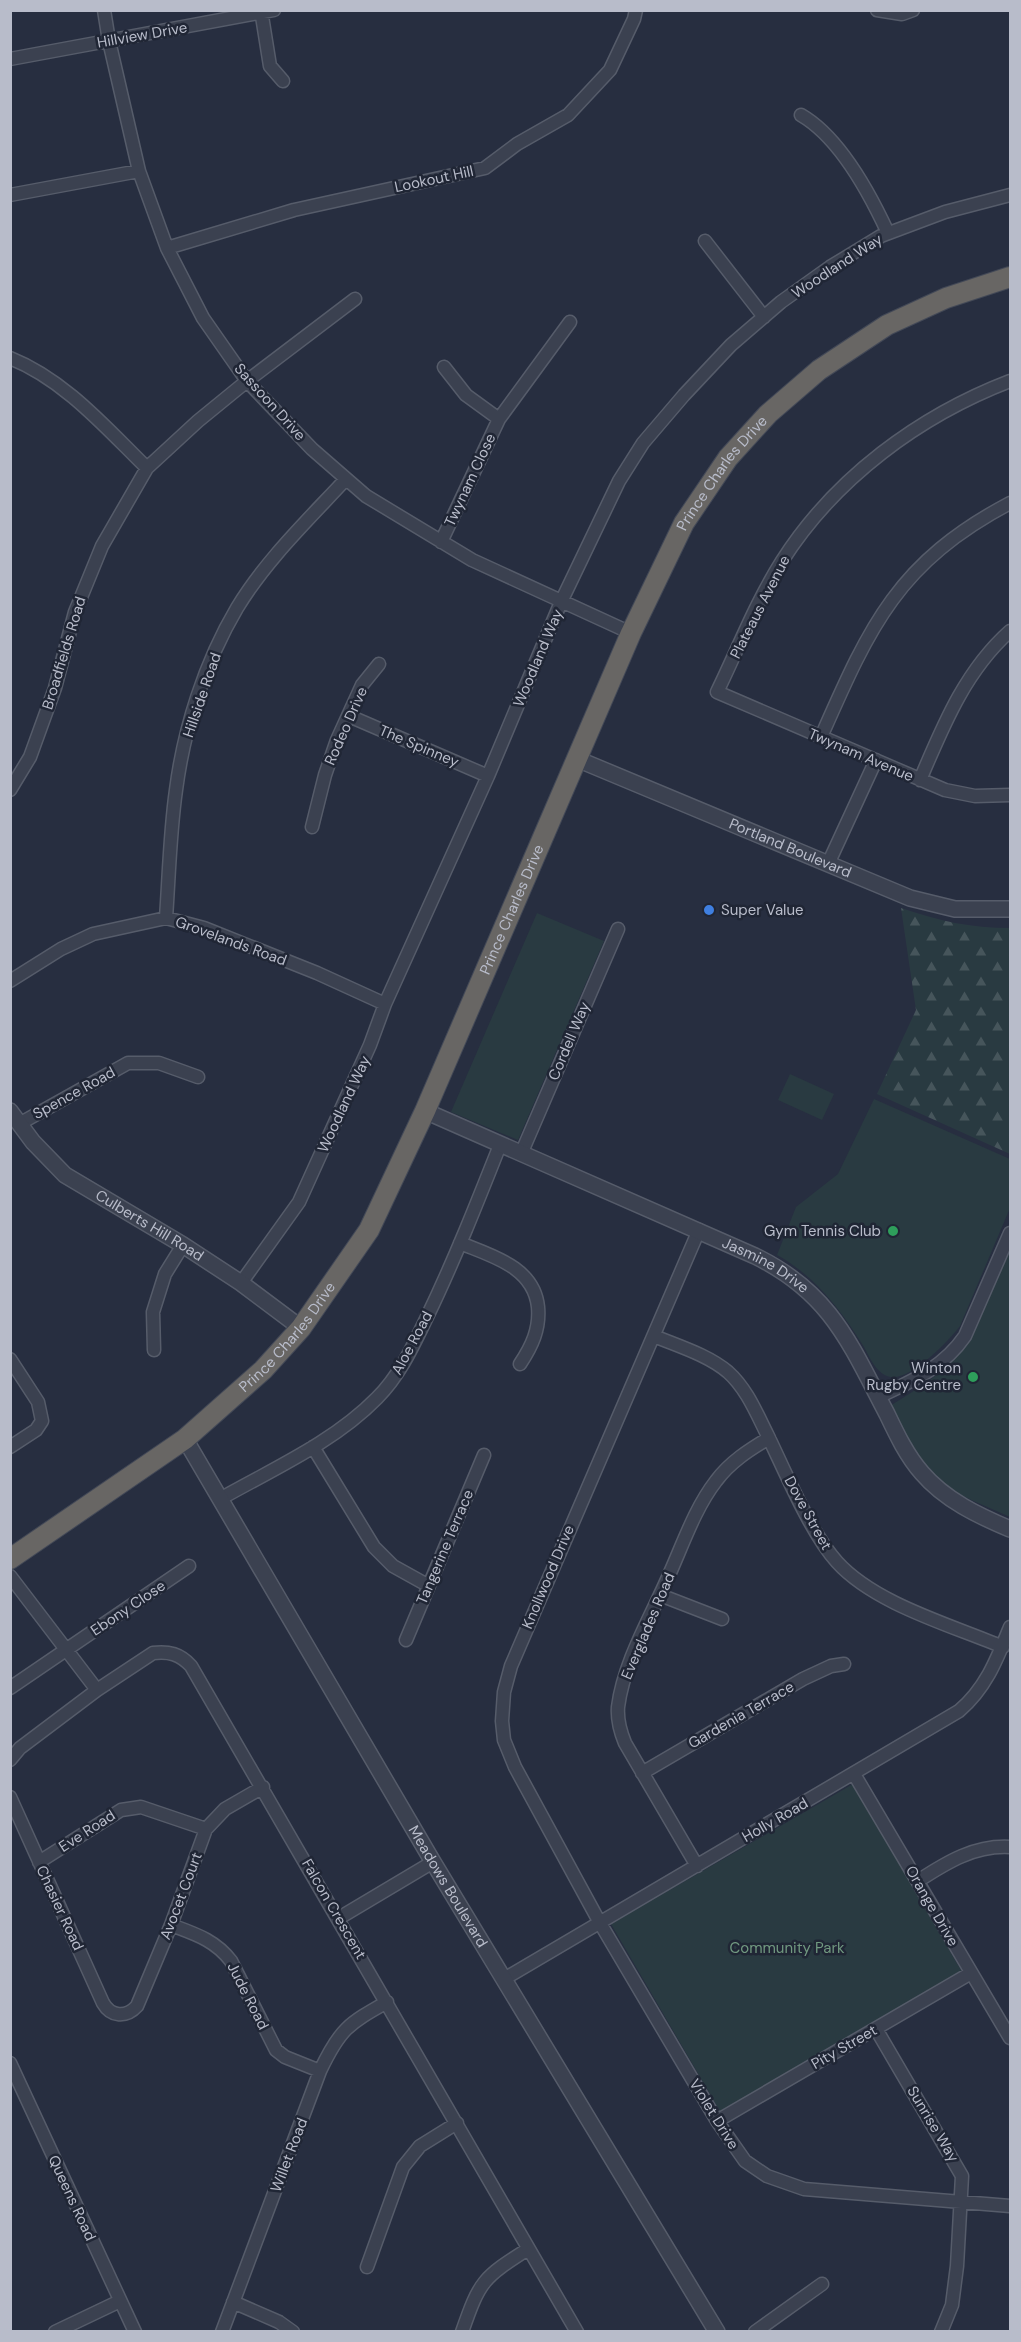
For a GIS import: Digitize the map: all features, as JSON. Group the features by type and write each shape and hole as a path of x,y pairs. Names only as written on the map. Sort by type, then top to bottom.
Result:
{"highway":[{"name":"Prince Charles Drive","path":"10,1559 185,1439 263,1370 301,1328 369,1230 425,1111 631,633 684,523 728,458 768,414 819,370 887,325 946,298 1011,277"}],"street":[{"name":"Sassoon Drive","path":"104,10 139,171 167,248 203,318 248,381 312,449 366,496 472,560 631,633"},
{"name":"Hillview Drive","path":"10,59 274,10"},
{"name":"Lookout Hill","path":"167,248 294,210 485,168 517,144 568,114 610,70 636,10"},
{"path":"877,10 902,14 913,10"},
{"path":"261,12 270,66 283,81"},
{"path":"801,116 812,122 867,189 888,233"},
{"path":"10,195 139,171"},
{"name":"Woodland Way","path":"241,1283 299,1202 488,776 561,602 619,482 642,443 684,394 731,345 830,267 888,233 945,212 1011,195"},
{"path":"705,242 764,317"},
{"name":"Broadfields Road","path":"10,790 30,757 55,688 75,612 102,546 147,468 198,421 355,298"},
{"name":"Twynam Close","path":"441,542 499,419 570,322"},
{"path":"10,358 47,376 91,413 147,468"},
{"name":"Twynam Close","path":"444,367 466,395 499,419"},
{"name":"Plateaus Avenue","path":"717,692 781,563 812,520 831,499 869,463 910,433 956,405 1011,381"},
{"name":"Hillside Road","path":"166,918 176,790 186,736 208,669 237,609 269,562 346,479"},
{"path":"821,737 870,633 906,581 953,537 1011,503"},
{"path":"920,780 967,682 987,655 1011,631"},
{"name":"Rodeo Drive","path":"312,827 337,740 362,686 379,664"},
{"name":"Twynam Avenue","path":"717,692 945,790 975,796 1011,795"},
{"name":"The Spinney","path":"349,716 488,776"},
{"name":"Portland Boulevard","path":"577,759 891,891 933,905 972,910 1011,909"},
{"path":"828,864 876,760"},
{"name":"Grovelands Road","path":"10,981 61,949 93,934 166,918 204,928 248,945 317,973 385,1005"},
{"name":"Cordell Way","path":"521,1154 618,929"},
{"name":"Spence Road","path":"15,1118 128,1063 159,1063 198,1077"},
{"name":"Jasmine Drive","path":"425,1111 699,1230 771,1263 793,1277 812,1293 843,1332 905,1450 932,1484 953,1500 1011,1529"},
{"name":"Culberts Hill Road","path":"15,1118 33,1142 65,1175 183,1245 241,1283 301,1328"},
{"name":"Aloe Road","path":"220,1499 312,1447 367,1408 397,1374 460,1243 500,1145"},
{"name":"Knollwood Drive","path":"600,1923 514,1767 504,1740 502,1702 516,1653 699,1230"},
{"path":"878,1397 932,1370 954,1351 965,1336 1011,1233"},
{"path":"460,1243 504,1261 526,1277 534,1290 539,1314 537,1333 520,1364"},
{"path":"154,1350 153,1311 165,1274 183,1245"},
{"name":"Dove Street","path":"654,1336 715,1364 728,1373 748,1399 819,1536 836,1560 852,1576 890,1599 1003,1647"},
{"path":"10,1359 38,1402 42,1421 36,1430 10,1447"},
{"name":"Everglades Road","path":"697,1866 622,1735 618,1709 628,1670 660,1595 711,1487 732,1463 769,1438"},
{"name":"Meadows Boulevard","path":"185,1439 433,1862 717,2331"},
{"path":"312,1447 374,1546 393,1566 429,1586"},
{"name":"Tangerine Terrace","path":"406,1640 484,1455"},
{"name":"Ebony Close","path":"10,1688 189,1566"},
{"path":"10,1576 97,1690 20,1748 10,1760"},
{"path":"660,1595 722,1619"},
{"name":"Holly Road","path":"504,1979 943,1722 966,1705 987,1680 1011,1627"},
{"name":"Falcon Crescent","path":"97,1690 153,1653 164,1652 184,1658 191,1666 339,1918 528,2249 578,2331"},
{"name":"Gardenia Terrace","path":"642,1773 803,1679 831,1666 844,1664"},
{"name":"Orange Drive","path":"854,1774 1011,2038"},
{"name":"Avocet Court","path":"116,2014 128,2014 137,2006 171,1925 206,1829 225,1809 263,1787"},
{"name":"Chasier Road","path":"10,1797 103,2003 106,2008 116,2014"},
{"name":"Eve Road","path":"39,1862 131,1806 141,1807 206,1829"},
{"path":"918,1881 973,1851 994,1846 1011,1847"},
{"path":"339,1918 433,1862"},
{"name":"Violet Drive","path":"600,1923 717,2121 745,2161 759,2172 786,2184 818,2191 1011,2206"},
{"name":"Jude Road","path":"171,1925 212,1941 223,1950 231,1961 276,2050 285,2057 320,2071"},
{"name":"Pity Street","path":"717,2121 971,1973"},
{"name":"Willet Road","path":"222,2331 320,2071 332,2046 342,2031 357,2019 387,2002"},
{"name":"Sunrise Way","path":"876,2029 959,2169 963,2183 952,2305 941,2331"},
{"name":"Queens Road","path":"10,2063 135,2331"},
{"path":"367,2267 403,2167 420,2146 457,2123"},
{"path":"462,2331 473,2299 482,2283 492,2272 528,2249"},
{"path":"755,2331 822,2284"},
{"path":"56,2331 120,2301"},
{"path":"233,2302 279,2322 293,2331"}],"green space":[{"path":"901,908 955,923 1010,928 1010,1154 877,1094 916,1010"},
{"path":"537,913 604,941 518,1140 451,1112"},
{"path":"790,1074 834,1094 822,1120 778,1100"},
{"name":"Gym Tennis Club","path":"874,1099 1010,1159 1010,1208 960,1326 939,1350 919,1366 899,1376 891,1377 886,1376 874,1365 855,1333 826,1295 791,1263 777,1255 796,1207 838,1174"},
{"name":"Winton Rugby Centre","path":"1010,1243 1010,1517 959,1494 934,1477 913,1448 890,1406 923,1385 960,1352 968,1341"},
{"name":"Community Park","path":"853,1784 962,1972 721,2113 611,1924"}],"place":[{"name":"Super Value","path":"709,910"},
{"name":"Gym Tennis Club","path":"893,1231"},
{"name":"Winton Rugby Centre","path":"973,1377"}]}
